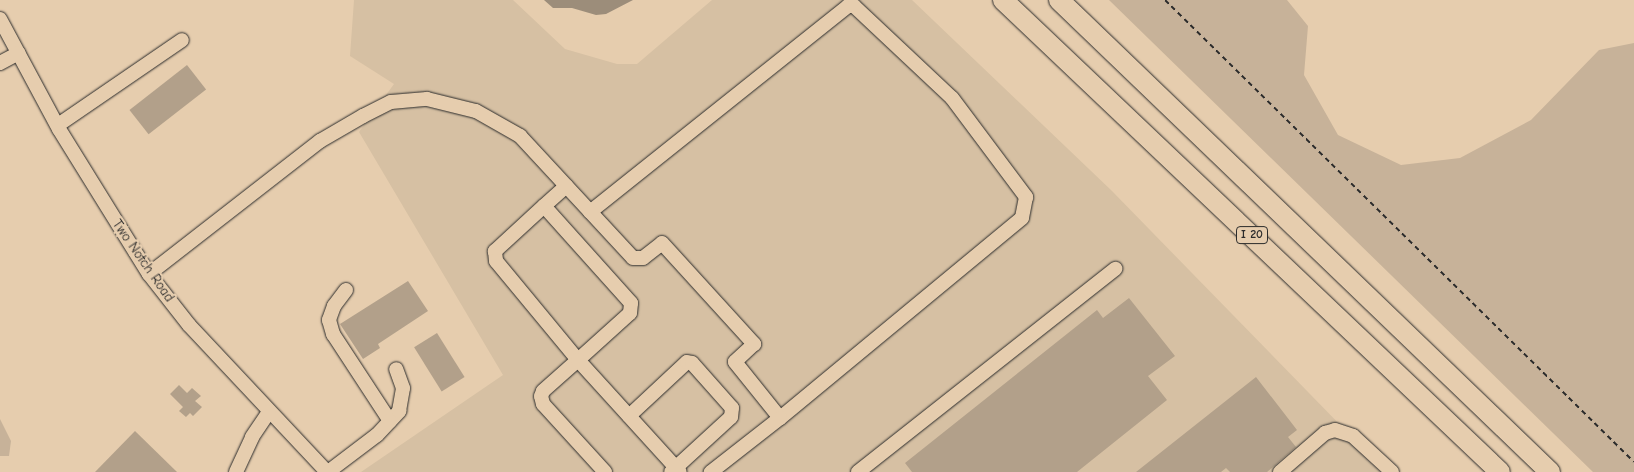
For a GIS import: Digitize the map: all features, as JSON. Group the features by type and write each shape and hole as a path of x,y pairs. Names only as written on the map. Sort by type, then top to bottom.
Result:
{"highway":[{"name":"I 20","path":"1003,0 1500,472"},
{"name":"I 20","path":"1059,0 1550,472"}],"street":[{"path":"590,212 843,8 854,6 952,98 1026,197 1026,208 1014,227 711,472"},
{"name":"Two Notch Road","path":"0,19 58,125 149,274 189,325 269,412 328,472"},
{"path":"58,125 182,40"},
{"path":"0,63 19,53"},
{"path":"149,274 320,141 392,102 427,99 476,111 520,136 633,258 643,258 662,244 754,344 737,358 737,367 780,418"},
{"path":"566,186 495,251 494,256 578,360 676,470 733,412 692,363 682,365 629,416"},
{"path":"544,206 631,303 630,313 543,391 541,400 605,472"},
{"path":"858,472 1115,269"},
{"path":"346,290 334,306 330,320 333,334 390,421"},
{"path":"328,472 377,435 399,411 403,388 396,369"},
{"path":"236,472 252,438 269,412"},
{"path":"1280,472 1330,430 1348,432 1392,472"}],"path":[{"path":"1165,0 1634,462"}],"shaded area":[{"path":"354,0 513,0 565,49 617,64 637,64 712,0 912,0 1112,191 1386,472 361,472 503,375 359,132 394,84 350,56"},
{"path":"544,0 633,0 606,14 596,15 572,8 553,8"},
{"path":"1109,0 1287,0 1308,26 1304,75 1338,135 1401,165 1460,158 1531,120 1599,50 1634,43 1634,472 1593,472"},
{"path":"0,419 11,441 9,456 0,456"}],"building":[{"path":"187,65 206,89 149,134 129,110"},
{"path":"408,281 428,311 378,344 380,348 363,359 340,324"},
{"path":"1129,298 1175,356 1148,376 1167,400 1077,472 912,472 905,463 1097,310 1103,318"},
{"path":"437,333 465,377 442,391 414,347"},
{"path":"1256,377 1297,430 1288,437 1296,447 1267,472 1230,472 1226,468 1221,472 1136,472"},
{"path":"179,385 187,393 192,388 201,396 195,401 202,407 193,416 190,413 186,417 179,411 183,407 170,394"},
{"path":"135,431 177,472 95,472"}]}
